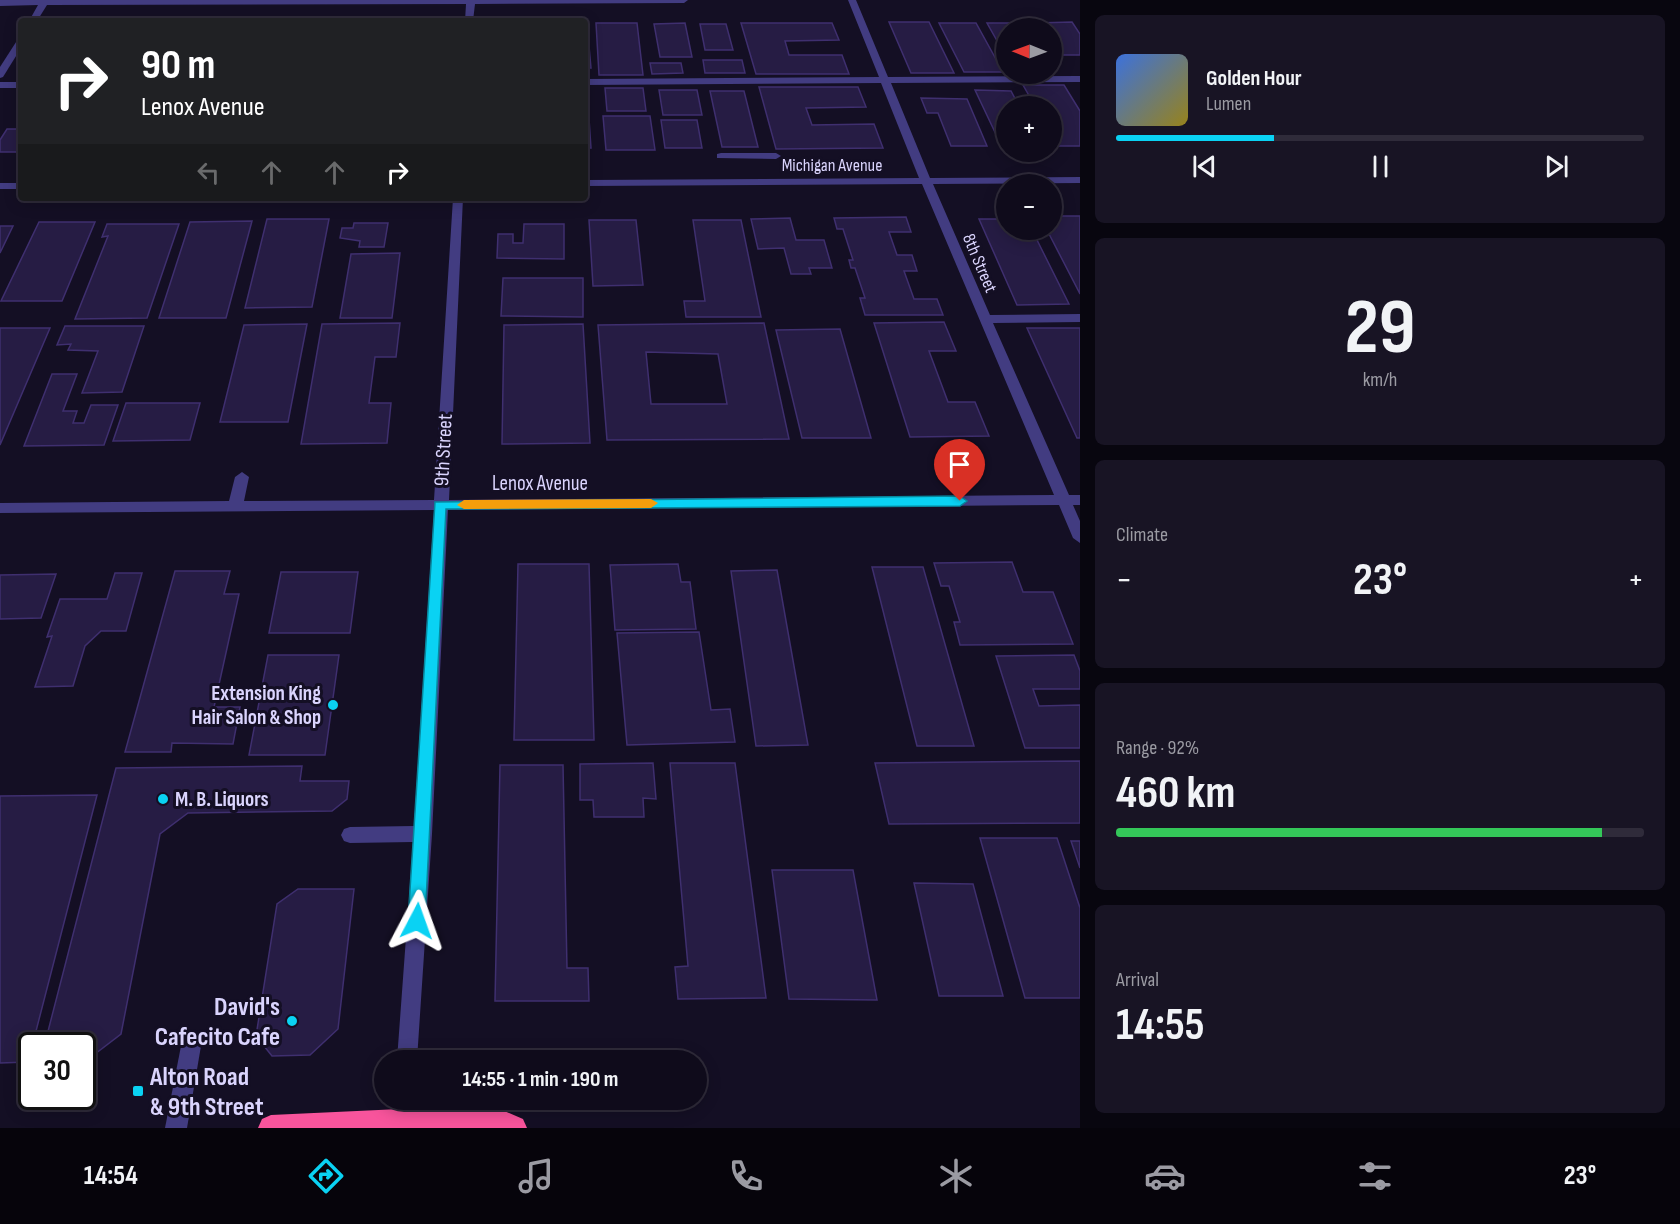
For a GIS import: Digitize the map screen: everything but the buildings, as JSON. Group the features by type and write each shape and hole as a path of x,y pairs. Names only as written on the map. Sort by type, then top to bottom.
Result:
{"highway":[{"path":"271,1128 401,1111 502,1124 513,1128"}],"street":[{"path":"0,3 684,0"},
{"name":"8th Street","path":"852,0 926,181 1080,538"},
{"path":"469,18 470,1"},
{"path":"35,18 45,2"},
{"path":"0,75 18,46"},
{"path":"588,82 1080,80"},
{"path":"0,85 18,85"},
{"path":"721,156 757,169 776,156"},
{"name":"Michigan Avenue","path":"588,183 757,169 926,181 1080,180"},
{"path":"0,186 18,186"},
{"name":"9th Street","path":"408,1050 423,834 458,201"},
{"path":"985,319 1080,318"},
{"path":"235,507 242,477"},
{"name":"Lenox Avenue","path":"0,508 1080,500"},
{"path":"350,836 423,834"},
{"path":"176,1128 190,1046"}],"slow traffic":[{"path":"464,505 651,503"}],"place":[{"name":"Extension King Hair Salon & Shop","path":"333,705"},
{"name":"M. B. Liquors","path":"163,799"},
{"name":"David's Cafecito Cafe","path":"292,1021"},
{"name":"Alton Road & 9th Street","path":"138,1091"}],"route":[{"path":"417,921 440,505 960,501"}]}
